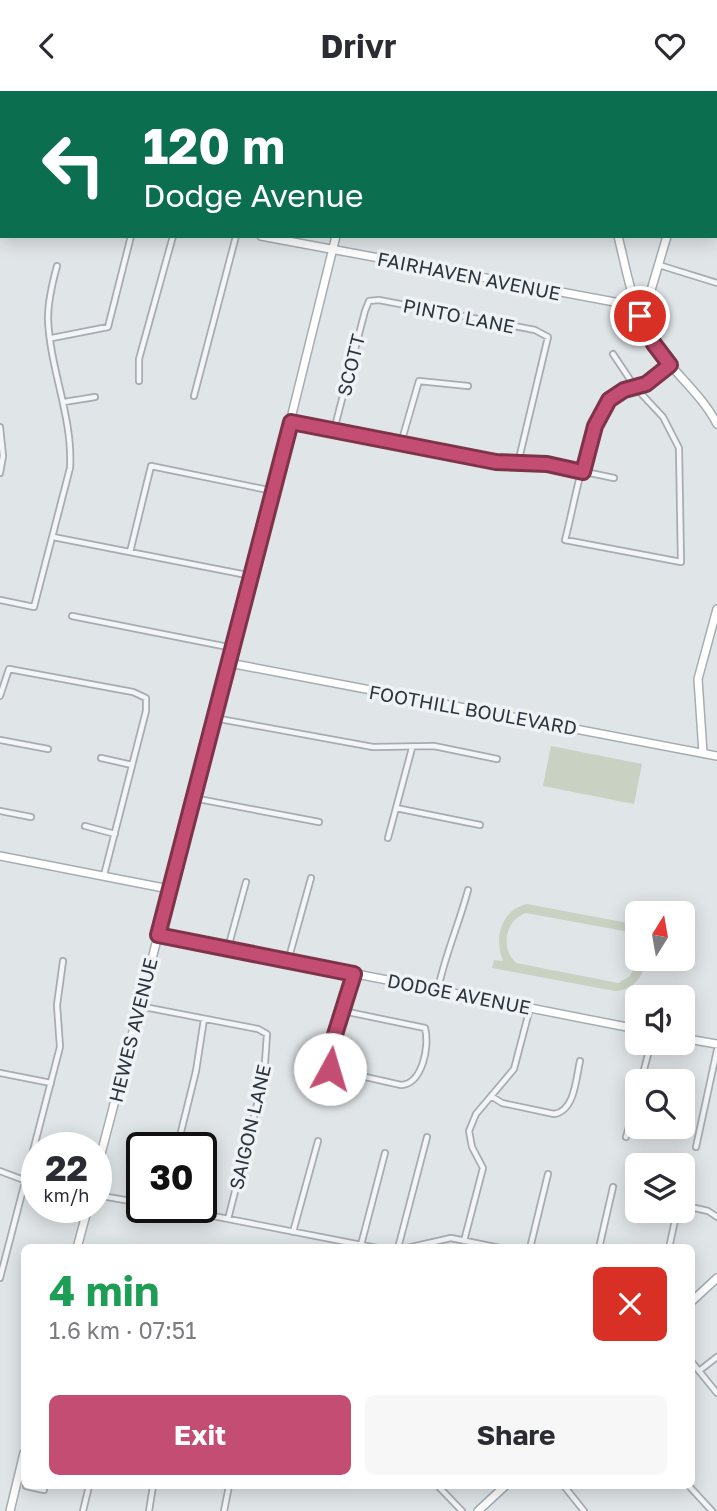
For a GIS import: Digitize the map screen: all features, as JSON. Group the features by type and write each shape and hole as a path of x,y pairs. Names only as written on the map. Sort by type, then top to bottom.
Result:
{"street":[{"path":"52,338 108,327 130,238"},
{"path":"139,381 139,359 172,238"},
{"path":"194,396 235,238"},
{"name":"HEWES AVENUE","path":"107,1132 274,491 336,238"},
{"path":"619,238 636,306 649,334 670,365 703,401 717,424"},
{"path":"636,306 649,297 666,238"},
{"name":"FAIRHAVEN AVENUE","path":"288,239 333,250 636,306"},
{"path":"659,265 717,283"},
{"path":"0,600 34,607 70,468 71,450 48,307 57,266"},
{"name":"PINTO LANE","path":"369,301 535,330 548,337 518,463"},
{"name":"SCOTT","path":"334,430 369,301"},
{"path":"613,354 635,387 663,417 679,447 681,562 565,540 601,411 617,393 635,387 651,381 670,365"},
{"path":"401,443 419,381 468,386"},
{"path":"64,402 95,397"},
{"path":"291,422 518,463 547,464 614,478"},
{"path":"0,427 3,442 0,473"},
{"path":"130,552 151,466 274,491"},
{"path":"53,537 252,576"},
{"path":"703,753 698,679 717,609"},
{"path":"72,616 233,648"},
{"name":"FOOTHILL BOULEVARD","path":"229,663 717,756"},
{"path":"0,696 9,669 133,692 146,698 146,711 104,876"},
{"path":"213,718 373,747 450,748 497,759"},
{"path":"0,740 48,749"},
{"path":"388,838 412,748"},
{"path":"101,758 132,765"},
{"path":"192,798 319,822"},
{"path":"396,808 480,825"},
{"path":"0,811 31,817"},
{"path":"85,826 115,834"},
{"path":"0,856 169,889"},
{"path":"288,961 311,878"},
{"path":"228,949 246,882"},
{"path":"438,990 444,962 456,936 468,890"},
{"name":"DODGE AVENUE","path":"158,935 625,1027"},
{"path":"38,1132 60,1047 57,1005 63,961"},
{"path":"343,1011 425,1028 428,1038 417,1078 410,1084 401,1085 330,1069 327,1060 354,974"},
{"path":"139,1006 204,1019 196,1071 181,1132"},
{"path":"464,1241 482,1176 481,1161 472,1147 469,1131 476,1114 514,1069 530,1008"},
{"name":"SAIGON LANE","path":"204,1019 267,1034 264,1077 228,1219"},
{"path":"695,1040 717,1044"},
{"path":"696,1147 717,1050"},
{"path":"491,1096 502,1103 554,1114 563,1112 569,1106 580,1061"},
{"path":"0,1073 51,1083"},
{"path":"399,1244 427,1137"},
{"path":"293,1232 318,1141"},
{"path":"361,1244 385,1153"},
{"path":"0,1171 21,1180"},
{"path":"531,1244 548,1174"},
{"path":"600,1244 613,1187"},
{"path":"0,1278 21,1197"},
{"path":"695,1208 708,1211 717,1217"},
{"path":"217,1217 356,1244"},
{"path":"78,1244 84,1223"},
{"path":"670,1244 674,1223"},
{"path":"421,1244 442,1238 479,1244"},
{"path":"695,1298 717,1278"},
{"path":"699,1371 717,1357"},
{"path":"695,1366 717,1393"},
{"path":"10,1511 21,1487"},
{"path":"40,1489 44,1490"},
{"path":"83,1511 88,1489"},
{"path":"149,1511 153,1489"},
{"path":"224,1511 228,1489"},
{"path":"441,1489 462,1511"},
{"path":"478,1511 502,1489"},
{"path":"566,1489 584,1511"},
{"path":"692,1489 712,1511"}],"green space":[{"path":"551,746 642,764 634,804 543,786"},
{"path":"527,904 625,922 625,932 526,913 513,922 507,935 508,950 516,963 618,983 630,976 632,971 643,971 640,977 632,985 625,985 625,989 615,991 492,968 494,960 503,961 499,944 502,927 505,919 518,907"}],"route":[{"path":"330,1069 327,1060 354,974 158,935 291,422 496,462 547,464 583,472 595,426 609,400 617,393 646,384 670,365 654,344 640,316"}]}
